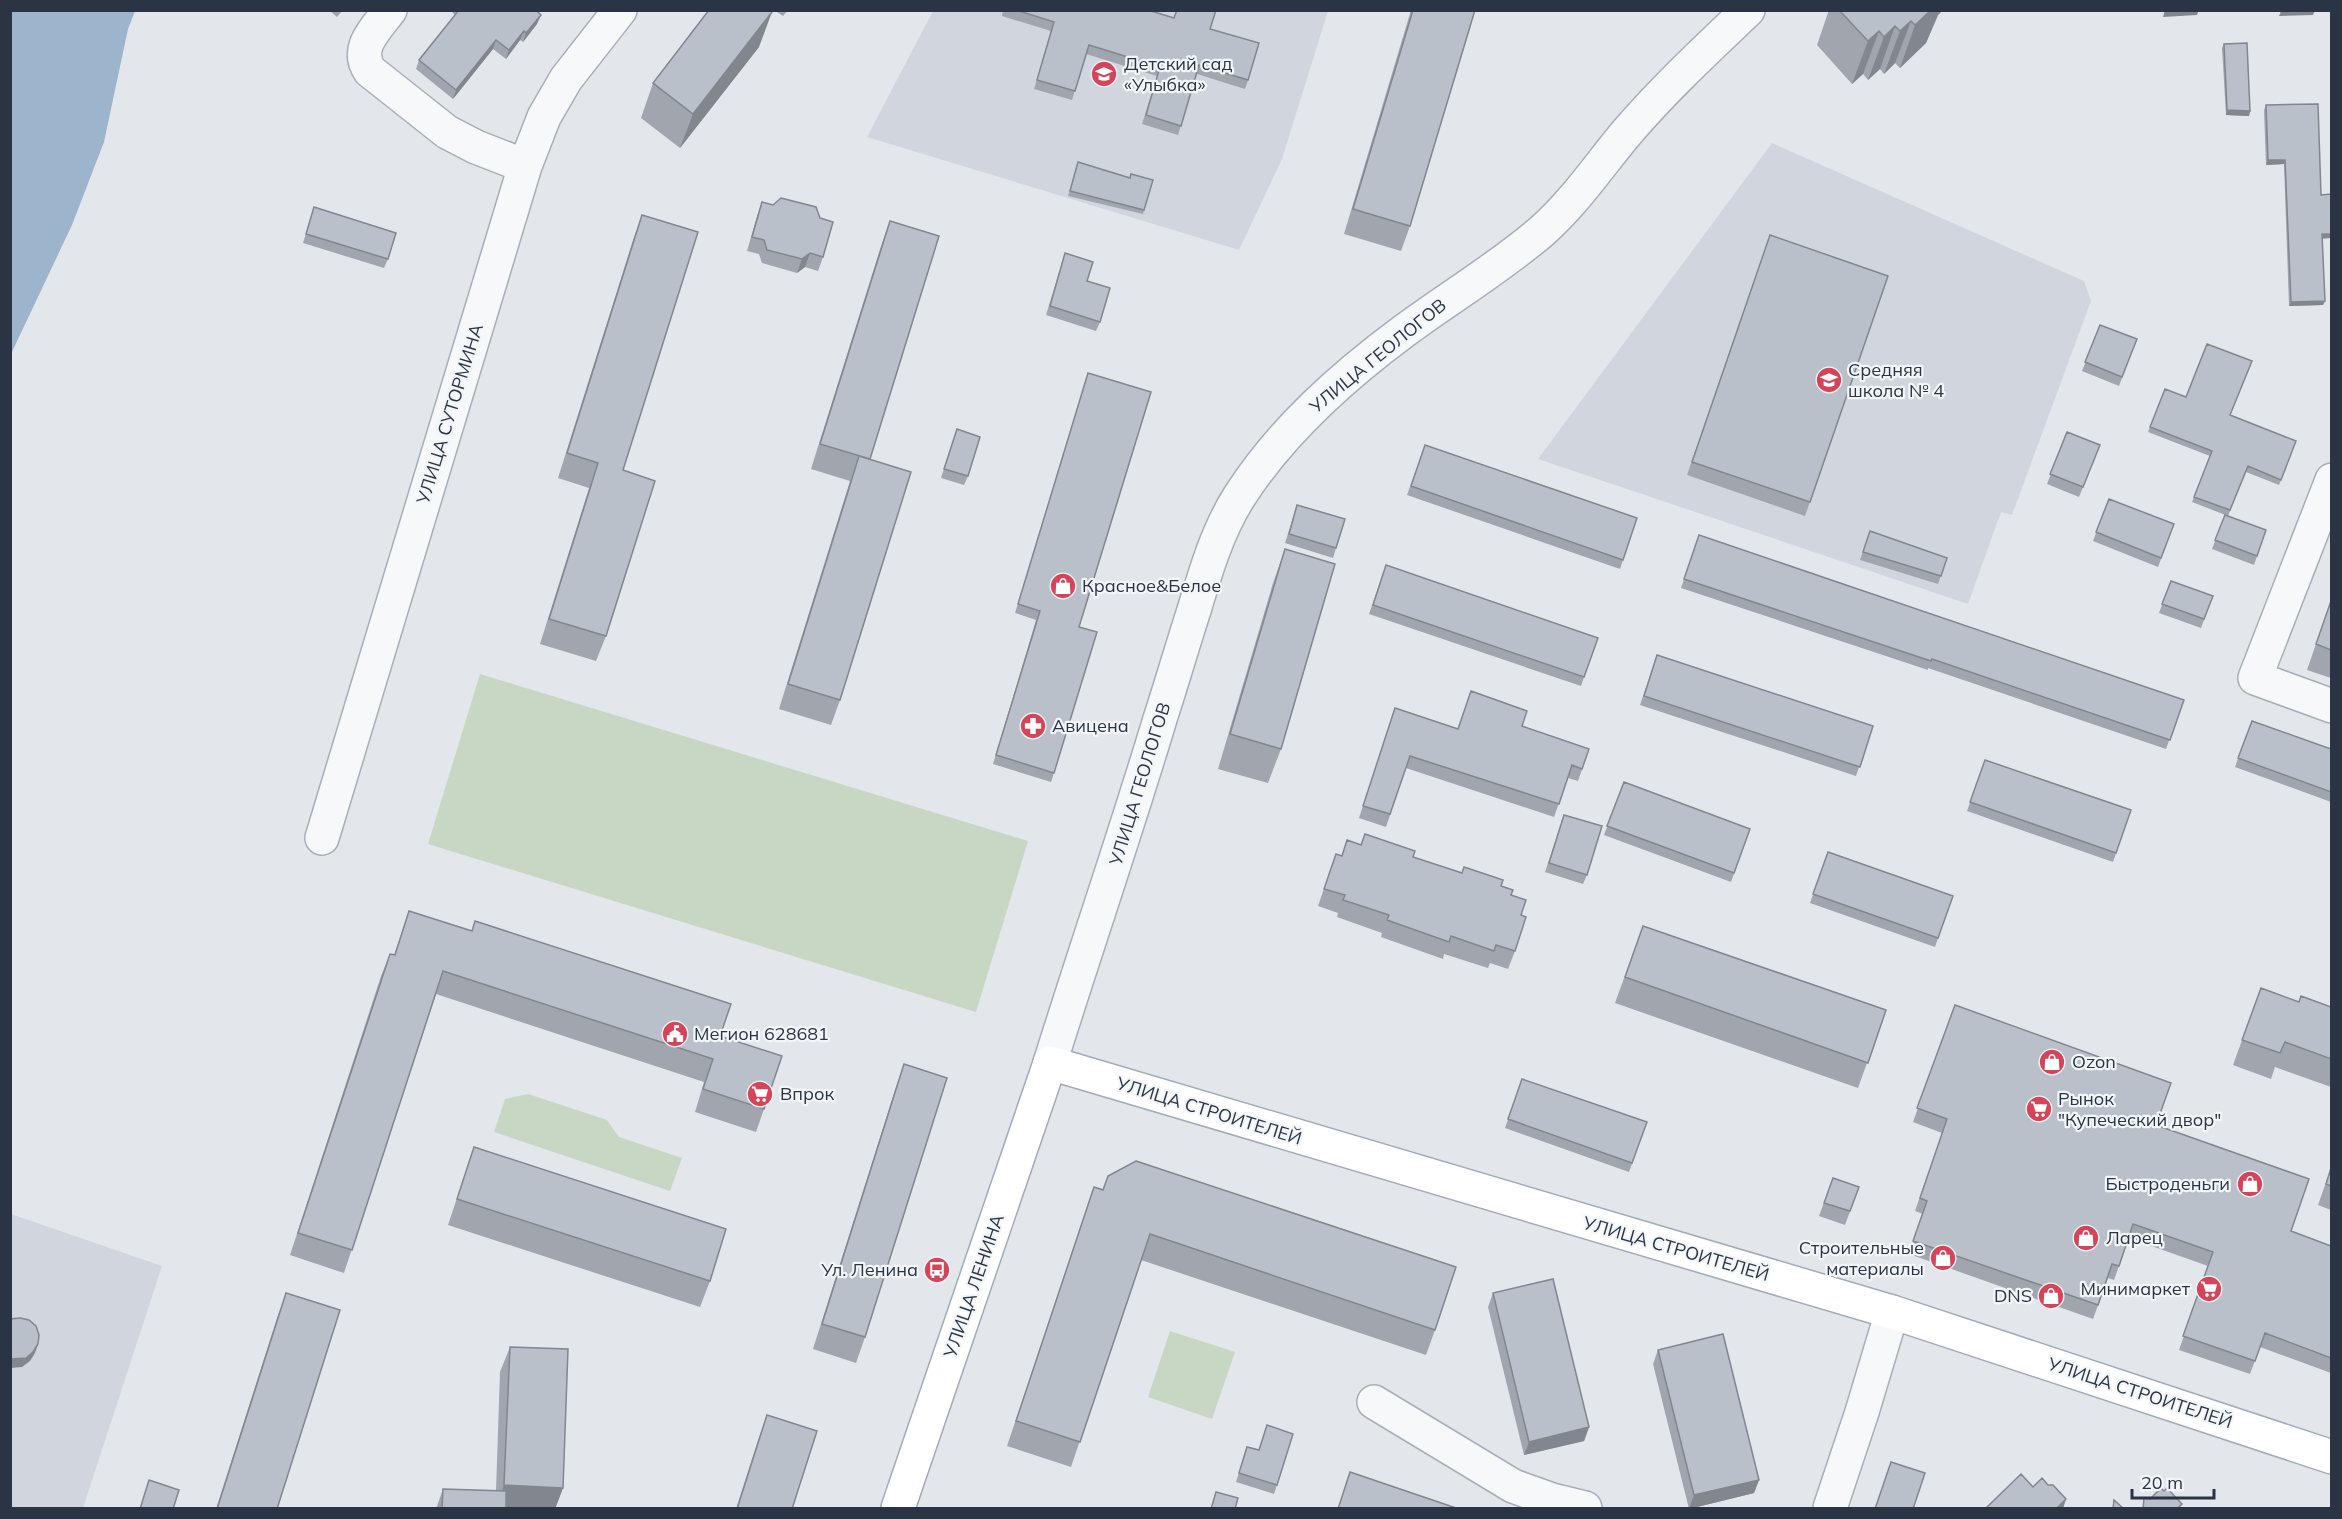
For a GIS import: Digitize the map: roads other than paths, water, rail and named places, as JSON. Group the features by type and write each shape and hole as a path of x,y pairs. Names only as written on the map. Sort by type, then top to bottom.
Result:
{"main road":[{"name":"УЛИЦА СТРОИТЕЛЕЙ","path":"1050,1063 1892,1312 2331,1457"},
{"name":"УЛИЦА ЛЕНИНА","path":"898,1509 1050,1063"}],"street":[{"path":"390,10 370,36 365,47 363,62 370,71 447,132 476,147 525,166"},
{"name":"УЛИЦА СУТОРМИНА","path":"322,838 525,166 544,117 566,79 620,10"},
{"name":"УЛИЦА ГЕОЛОГОВ","path":"1050,1063 1130,818 1204,578 1219,535 1237,500 1261,466 1297,423 1334,387 1403,332 1516,253 1545,228 1576,196 1628,131 1665,91 1748,10"},
{"path":"2331,480 2255,678 2331,706"},
{"path":"1830,1509 1892,1312"},
{"path":"1374,1402 1514,1485 1552,1500 1585,1509"}],"water":[{"path":"11,10 135,11 128,29 104,142 72,225 11,354"}],"place":[{"name":"Детский сад «Улыбка»","path":"1104,74"},
{"name":"Средняя школа № 4","path":"1829,380"},
{"name":"Красное&Белое","path":"1063,586"},
{"name":"Авицена","path":"1033,726"},
{"name":"Мегион 628681","path":"675,1034"},
{"name":"Ozon","path":"2052,1062"},
{"name":"Впрок","path":"760,1094"},
{"name":"Рынок \"Купеческий двор\"","path":"2039,1109"},
{"name":"Быстроденьги","path":"2250,1184"},
{"name":"Ларец","path":"2086,1238"},
{"name":"Строительные материалы","path":"1943,1258"},
{"name":"Ул. Ленина","path":"937,1270"},
{"name":"Минимаркет","path":"2209,1289"},
{"name":"DNS","path":"2051,1296"}]}
